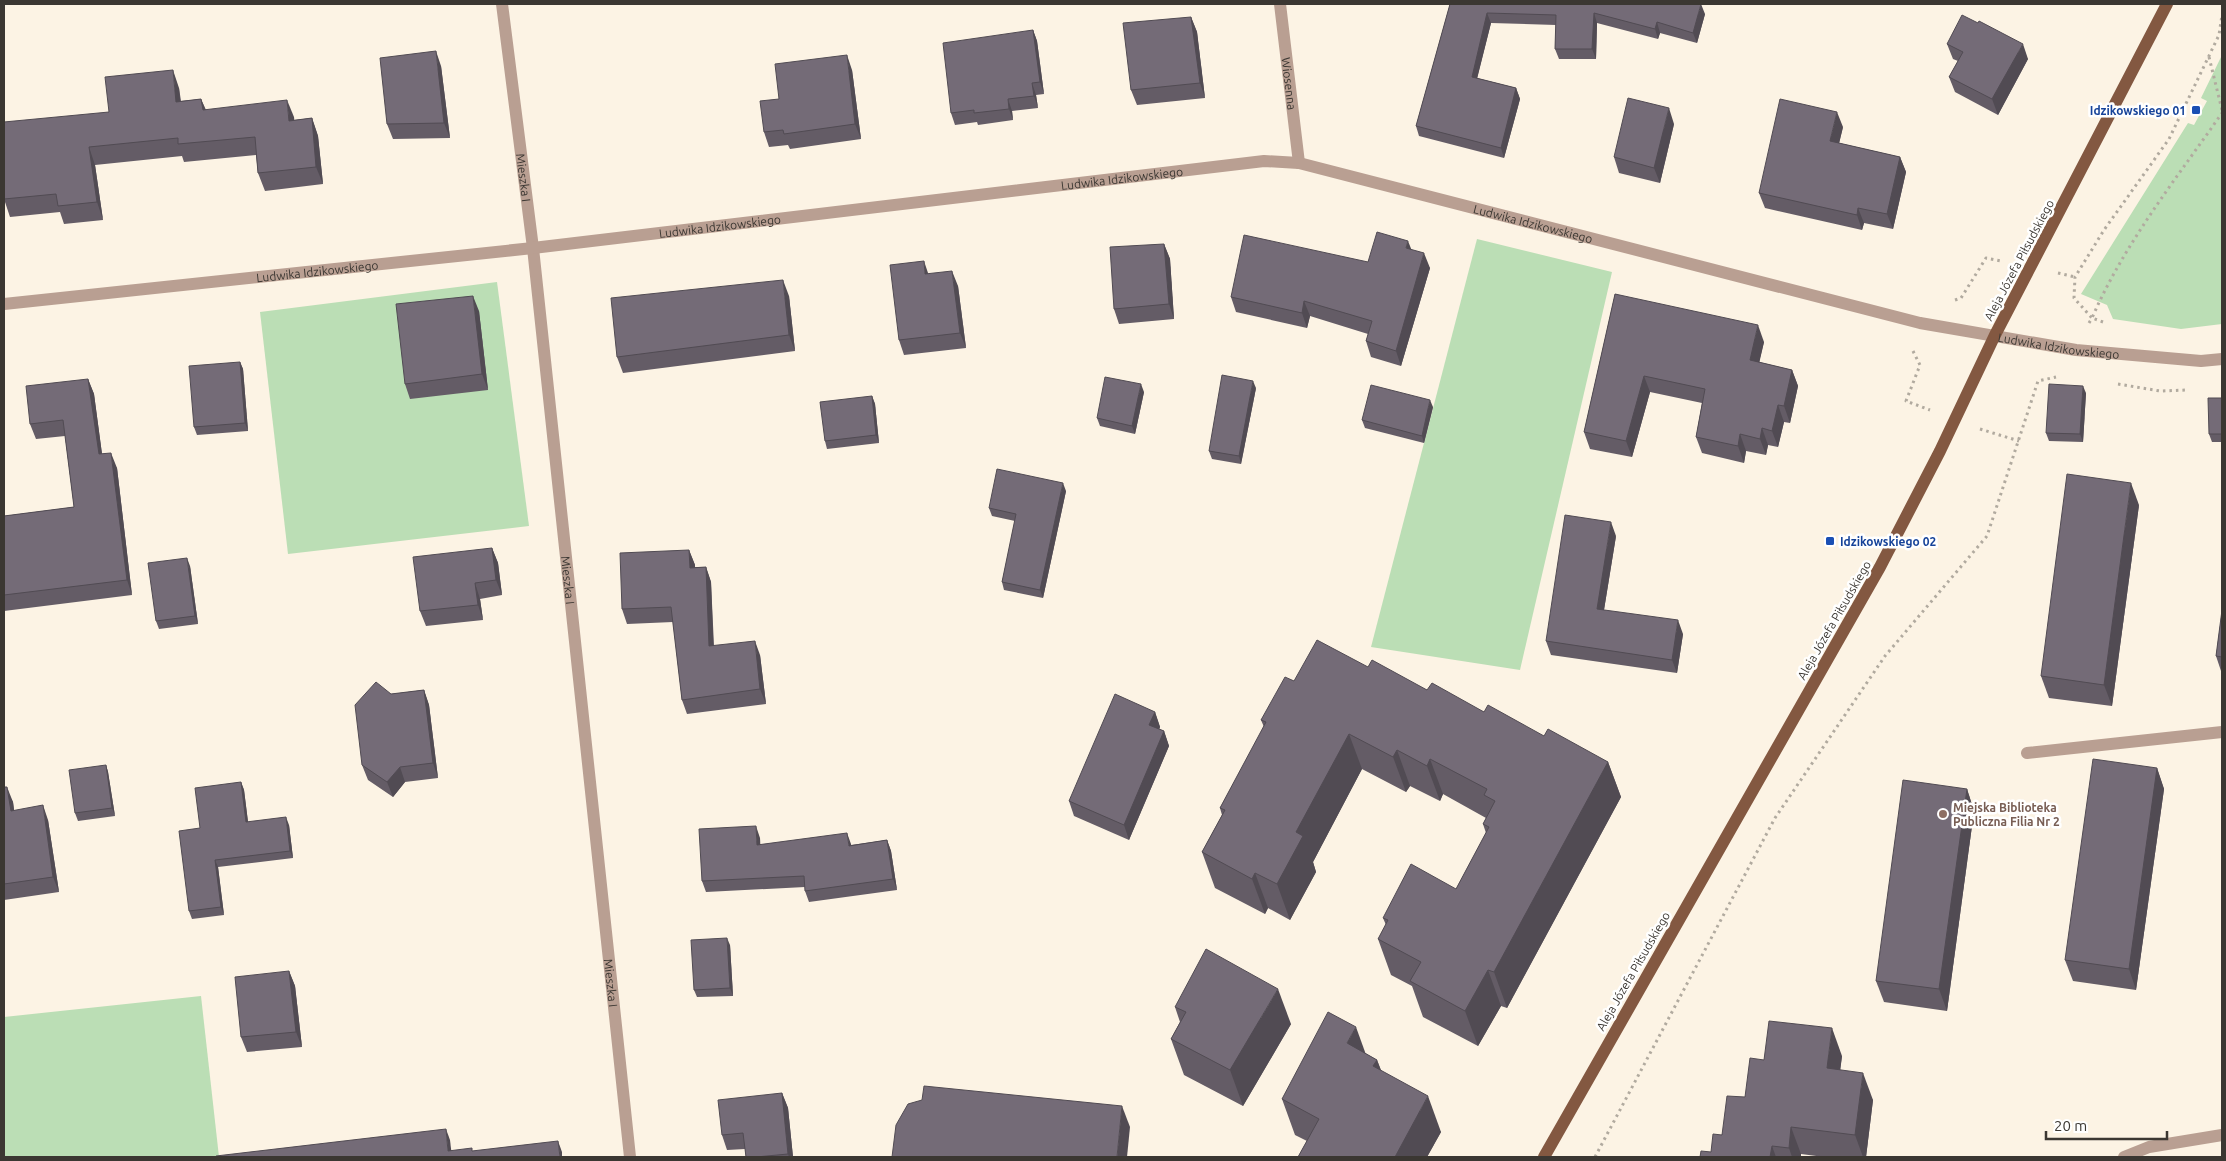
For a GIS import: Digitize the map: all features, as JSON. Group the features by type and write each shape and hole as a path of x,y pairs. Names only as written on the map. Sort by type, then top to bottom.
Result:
{"main road":[{"name":"Aleja Józefa Piłsudskiego","path":"1544,1157 1880,567 1940,451 1995,335 2167,4"}],"street":[{"name":"Mieszka I","path":"502,4 534,248 630,1157"},
{"name":"Wiosenna","path":"1280,4 1299,163"},
{"name":"Ludwika Idzikowskiego","path":"4,304 534,248 1264,161 1299,163 1897,317 2076,350 2201,361 2222,359"},
{"path":"2027,753 2222,732"},
{"path":"2124,1157 2150,1147 2222,1135"}],"path":[{"path":"2092,318 2074,298 2075,277 2104,230 2169,139 2219,35 2222,15"},
{"path":"1595,1157 1775,818 1886,656 1988,536 2038,381 2066,375 2105,288 2124,256 2222,111 2209,56"}],"green space":[{"path":"2222,55 2222,324 2181,329 2113,319 2107,305 2081,294 2188,123 2194,125 2207,101 2201,98"},
{"path":"1477,239 1612,272 1520,670 1371,647"},
{"path":"497,282 529,526 288,554 260,312"},
{"path":"201,996 219,1157 4,1157 4,1017"}],"building":[{"path":"1450,4 1701,4 1693,33 1657,22 1655,29 1594,13 1592,49 1555,49 1556,15 1487,13 1472,77 1516,88 1501,148 1416,126"},
{"path":"1962,15 1978,23 1979,21 2023,44 1992,99 1949,77 1963,52 1947,44"},
{"path":"1191,17 1200,83 1131,90 1123,23"},
{"path":"1033,30 1040,82 1032,83 1034,96 1008,99 1009,109 974,113 974,110 951,113 943,43"},
{"path":"436,51 444,123 387,124 380,58"},
{"path":"847,55 855,124 784,134 783,130 764,132 760,101 779,99 775,64"},
{"path":"173,70 176,102 201,99 203,110 287,100 289,121 312,118 316,167 258,173 255,137 178,144 178,138 89,147 97,202 58,206 56,194 4,199 4,122 109,112 105,77"},
{"path":"1628,98 1669,108 1654,168 1614,157"},
{"path":"1780,99 1837,112 1830,141 1900,157 1887,214 1858,208 1857,215 1759,193"},
{"path":"1377,232 1408,241 1406,248 1424,253 1396,351 1366,341 1372,321 1304,301 1302,313 1231,297 1244,235 1368,262"},
{"path":"1164,244 1169,304 1114,309 1110,247"},
{"path":"924,261 925,274 952,271 960,333 899,340 890,265"},
{"path":"783,280 789,335 617,357 611,298"},
{"path":"1615,294 1758,325 1750,360 1792,370 1784,406 1778,405 1772,431 1762,428 1760,439 1740,434 1738,446 1696,437 1705,389 1644,376 1626,441 1584,432"},
{"path":"473,296 482,374 405,384 396,304"},
{"path":"240,362 245,423 194,427 189,366"},
{"path":"1222,375 1253,381 1239,456 1209,451"},
{"path":"1105,377 1141,384 1132,426 1097,418"},
{"path":"88,379 99,454 111,453 127,580 4,595 4,516 74,507 63,420 30,424 26,386"},
{"path":"2049,384 2083,386 2080,434 2046,433"},
{"path":"1371,385 1430,400 1422,436 1362,420"},
{"path":"872,396 876,435 825,441 820,402"},
{"path":"2208,398 2222,398 2222,434 2209,434"},
{"path":"997,469 1063,483 1040,590 1002,582 1016,514 989,508"},
{"path":"2067,474 2131,483 2104,685 2041,676"},
{"path":"1565,515 1611,522 1597,609 1678,620 1672,660 1546,641"},
{"path":"492,548 496,580 475,583 478,605 420,611 413,557"},
{"path":"689,550 690,568 706,567 709,646 755,641 760,689 682,700 671,607 622,609 620,553"},
{"path":"187,558 195,616 156,621 148,563"},
{"path":"2222,610 2222,657 2216,656"},
{"path":"1317,640 1368,667 1372,660 1427,690 1432,683 1484,712 1488,705 1544,736 1548,729 1608,762 1494,972 1488,970 1465,1011 1410,981 1421,962 1378,939 1388,920 1383,918 1411,864 1456,889 1489,827 1483,824 1495,801 1484,795 1487,789 1430,759 1427,766 1397,750 1393,757 1349,734 1296,832 1303,836 1277,884 1255,873 1252,879 1202,852 1225,810 1220,808 1266,722 1261,720 1285,677 1294,681"},
{"path":"376,682 391,694 424,690 433,763 400,767 387,782 362,765 355,705"},
{"path":"1115,694 1155,712 1149,725 1164,731 1124,825 1069,801"},
{"path":"2093,759 2157,768 2129,969 2065,960"},
{"path":"106,765 112,808 75,813 69,770"},
{"path":"1903,780 1967,789 1939,989 1876,981"},
{"path":"241,782 246,822 286,817 290,851 215,860 221,907 189,911 179,831 200,828 195,788"},
{"path":"4,787 7,787 11,811 43,805 53,877 4,884"},
{"path":"756,826 757,845 847,833 849,846 887,840 893,879 805,891 804,876 702,881 699,829"},
{"path":"727,938 730,988 694,990 691,940"},
{"path":"1206,949 1278,989 1230,1070 1171,1039 1186,1012 1175,1007"},
{"path":"289,971 296,1032 241,1037 235,977"},
{"path":"1328,1012 1356,1027 1347,1043 1377,1060 1373,1066 1428,1096 1395,1157 1298,1157 1319,1119 1282,1099"},
{"path":"1769,1021 1832,1028 1827,1068 1863,1073 1855,1135 1791,1127 1789,1148 1772,1146 1770,1157 1700,1157 1701,1151 1711,1152 1713,1134 1722,1135 1727,1096 1745,1097 1750,1058 1764,1060"},
{"path":"924,1086 1122,1106 1117,1157 892,1157 896,1125 908,1104 922,1100"},
{"path":"782,1093 788,1154 746,1157 743,1133 722,1135 718,1100"},
{"path":"446,1129 448,1151 472,1148 472,1151 558,1141 560,1157 216,1156"}],"place":[{"name":"Idzikowskiego 01","path":"2196,110"},
{"name":"Idzikowskiego 02","path":"1830,541"},
{"name":"Miejska Biblioteka Publiczna Filia Nr 2","path":"1943,814"}]}
